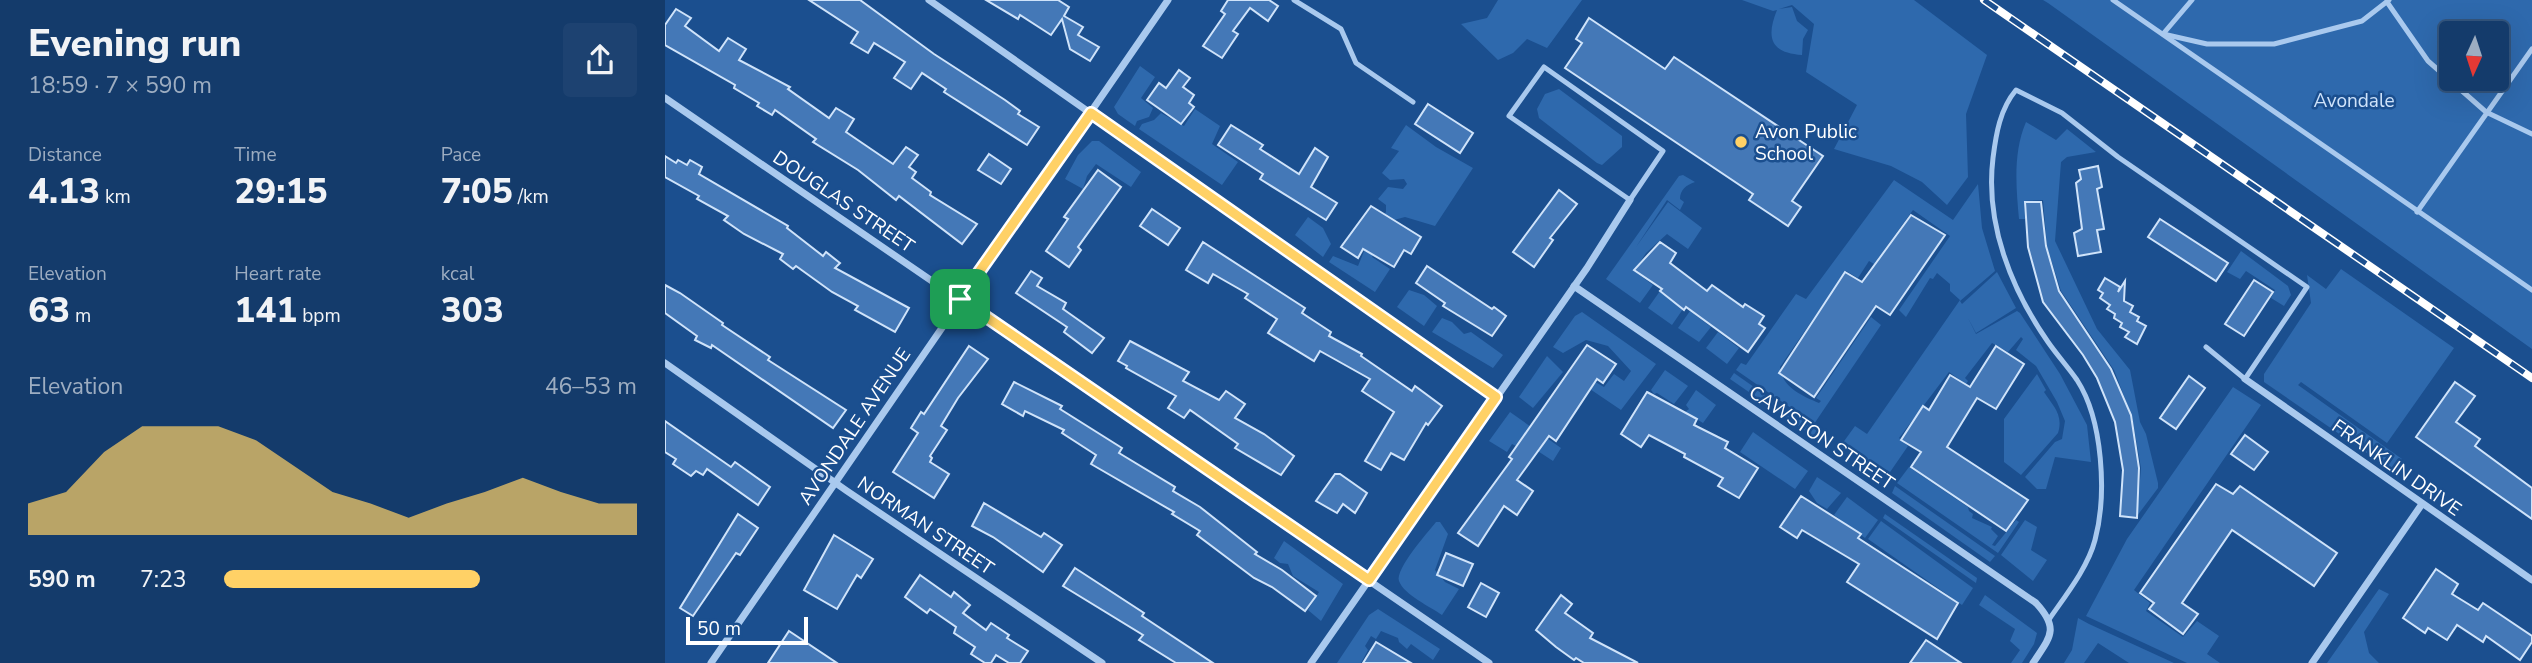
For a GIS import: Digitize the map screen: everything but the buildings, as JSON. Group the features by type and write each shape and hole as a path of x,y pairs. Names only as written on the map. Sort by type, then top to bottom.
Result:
{"street":[{"path":"929,0 1496,397"},
{"name":"AVONDALE AVENUE","path":"711,663 1168,0"},
{"name":"DOUGLAS STREET","path":"665,97 1489,663"},
{"path":"1311,663 1574,286 1630,200"},
{"name":"CAWSTON STREET","path":"1574,286 2031,599 2050,618"},
{"name":"NORMAN STREET","path":"665,363 834,482 1102,663"},
{"name":"FRANKLIN DRIVE","path":"2245,379 2532,580"},
{"path":"2312,663 2422,503"},
{"path":"2033,663 2052,629 2050,618"}],"lane":[{"path":"1294,0 1341,29 1356,62 1413,102"},
{"path":"2113,0 2532,290"},
{"path":"2163,34 2192,0"},
{"path":"2163,34 2207,44 2274,44 2362,21 2387,1 2428,61 2486,111 2532,134"},
{"path":"2417,212 2532,49"},
{"path":"1544,67 1664,151 1630,200 1509,116 1544,67"},
{"path":"2050,618 2089,556 2095,541 2101,502 2100,464 2093,419 2078,382 2046,340 2018,292 1995,229 1991,176 1996,134 2007,100 2016,90 2062,113 2118,157 2307,287 2245,379 2206,347"}],"green space":[{"path":"1498,0 1582,0 1547,48 1527,39 1513,53 1498,60 1461,24 1487,18"},
{"path":"1742,0 1914,0 1987,55 1966,114 1968,177 1947,205 1922,182 1891,166 1834,149 1857,105 1806,72 1814,24 1792,5 1779,9 1792,7 1797,21 1808,30 1803,39 1802,55 1791,54 1773,42 1772,28 1777,10"},
{"name":"Avondale","path":"2043,0 2532,0 2532,349"},
{"path":"1140,66 1155,77 1141,98 1153,108 1149,117 1137,121 1135,126 1118,114 1114,107"},
{"path":"1559,89 1622,136 1622,147 1602,165 1539,118 1537,109 1545,94"},
{"path":"1195,109 1220,126 1212,144 1238,162 1222,185 1139,129 1142,124 1154,120 1161,113 1184,126"},
{"path":"2026,122 2056,140 2067,129 2096,152 2067,157 2061,162 2055,241 2097,329 2130,370 2140,422 2146,434 2158,483 2158,488 2137,516 2141,468 2132,417 2114,370 2061,291 2047,247 2043,200 2024,201 2025,219 2019,219 2017,157"},
{"path":"1406,125 1436,147 1473,168 1435,226 1405,217 1394,220 1372,257 1390,269 1375,292 1329,262 1333,256 1358,266 1365,249 1362,246 1386,212 1386,205 1378,199 1388,187 1403,189 1407,184 1404,179 1390,180 1382,173 1399,151 1391,148"},
{"path":"1092,141 1099,141 1141,172 1131,187 1096,164 1087,176 1083,189 1065,179 1078,155"},
{"path":"1683,175 1695,182 1682,190 1680,199 1684,202 1680,210 1667,200 1636,247 1668,202 1702,228 1688,249 1667,234 1646,253 1634,271 1653,285 1640,303 1606,279 1679,176"},
{"path":"1894,180 1953,220 1978,184 1982,228 1995,271 1960,301 1962,304 1997,272 2016,308 1976,333 1968,318 1976,334 2017,311 2020,313 2060,374 2087,425 2091,462 2055,457 2046,489 2037,489 2025,477 2055,442 2062,439 2065,421 2036,366 2016,350 2023,339 2021,337 2008,352 1992,343 1965,378 1968,381 1966,384 1949,372 1899,438 1908,446 1888,475 1842,444 1855,426 1867,434 1960,300 1950,291 1950,284 1937,273 1933,279 1930,278 1906,317 1899,310 1950,236 1913,210 1874,264 1869,261 1858,278 1846,271 1780,367 1789,386 1819,403 1821,401 1816,398 1871,317 1881,325 1814,424 1736,370 1741,363 1746,365 1796,294 1806,299"},
{"path":"1308,217 1323,228 1331,244 1323,257 1295,235"},
{"path":"2241,251 2288,286 2291,295 2284,306 2271,298 2275,290 2246,271 2240,279 2227,272"},
{"path":"2341,269 2454,348 2387,443 2301,382 2298,385 2402,459 2393,471 2264,382 2264,374 2311,303 2307,275 2326,289"},
{"path":"1409,290 1424,295 1437,306 1424,326 1397,307"},
{"path":"1660,291 1683,309 1672,325 1648,308"},
{"path":"1690,311 1711,327 1699,342 1678,328"},
{"path":"1582,312 1656,364 1621,410 1584,385 1590,379 1604,387 1614,374 1624,381 1631,371 1608,346 1586,340 1563,353 1553,347 1575,316"},
{"path":"1442,318 1452,322 1464,334 1471,332 1503,355 1493,368 1432,332"},
{"path":"1718,332 1739,348 1727,364 1706,348"},
{"path":"1547,356 1563,372 1533,408 1519,397"},
{"path":"1665,370 1688,386 1674,404 1651,390"},
{"path":"1734,373 1827,438 1820,441 1730,379"},
{"path":"2037,374 2046,390 2044,392 2056,410 2059,420 2058,433 2021,475 2004,462 2004,419"},
{"path":"2233,387 2261,405 2134,590 2150,603 2146,611 2183,637 2197,621 2219,636 2207,654 2220,663 2187,663 2086,616 2127,539"},
{"path":"1696,390 1716,405 1703,423 1685,412 1689,409 1686,405"},
{"path":"1510,412 1561,448 1553,461 1521,440 1516,446 1512,444 1507,452 1489,441"},
{"path":"1753,432 1808,471 1795,489 1740,452"},
{"path":"1909,467 1968,507 1973,514 1972,518 1992,527 1998,536 1992,545 1995,546 2016,520 2019,522 1998,553 1897,483"},
{"path":"1817,477 1841,493 1827,509 1817,503 1809,491"},
{"path":"1895,486 1995,556 1990,562 1892,493"},
{"path":"1847,497 1878,520 1865,538 1834,515"},
{"path":"1885,514 1977,578 1976,583 1883,518"},
{"path":"2025,520 2037,527 2031,550 2047,560 2033,581 2001,555"},
{"path":"1881,521 1973,588 1962,605 1868,539"},
{"path":"1436,522 1440,522 1448,534 1435,570 1445,582 1459,589 1442,615 1412,596 1399,581 1399,575 1407,560"},
{"path":"1284,541 1343,584 1321,621 1308,610 1319,592 1293,576 1288,564 1280,563 1274,558"},
{"path":"2379,589 2389,594 2364,632 2369,653 2379,663 2327,663"},
{"path":"1985,595 2037,633 2034,644 2022,663 2011,663 2020,650 2010,641 2015,629 1979,605"},
{"path":"1378,609 1440,649 1433,660 1411,644 1407,649 1398,638 1381,631 1376,639 1371,636 1365,646 1368,650 1361,663 1337,663 1369,615"},
{"path":"2078,618 2174,663 2129,663 2098,643 2084,663 2064,663 2072,650"}],"railway":[{"path":"1984,0 2532,378"}],"place":[{"name":"Avon Public School","path":"1741,142"}],"route":[{"path":"1091,113 1496,397 1369,580 960,299 1091,113"}]}
